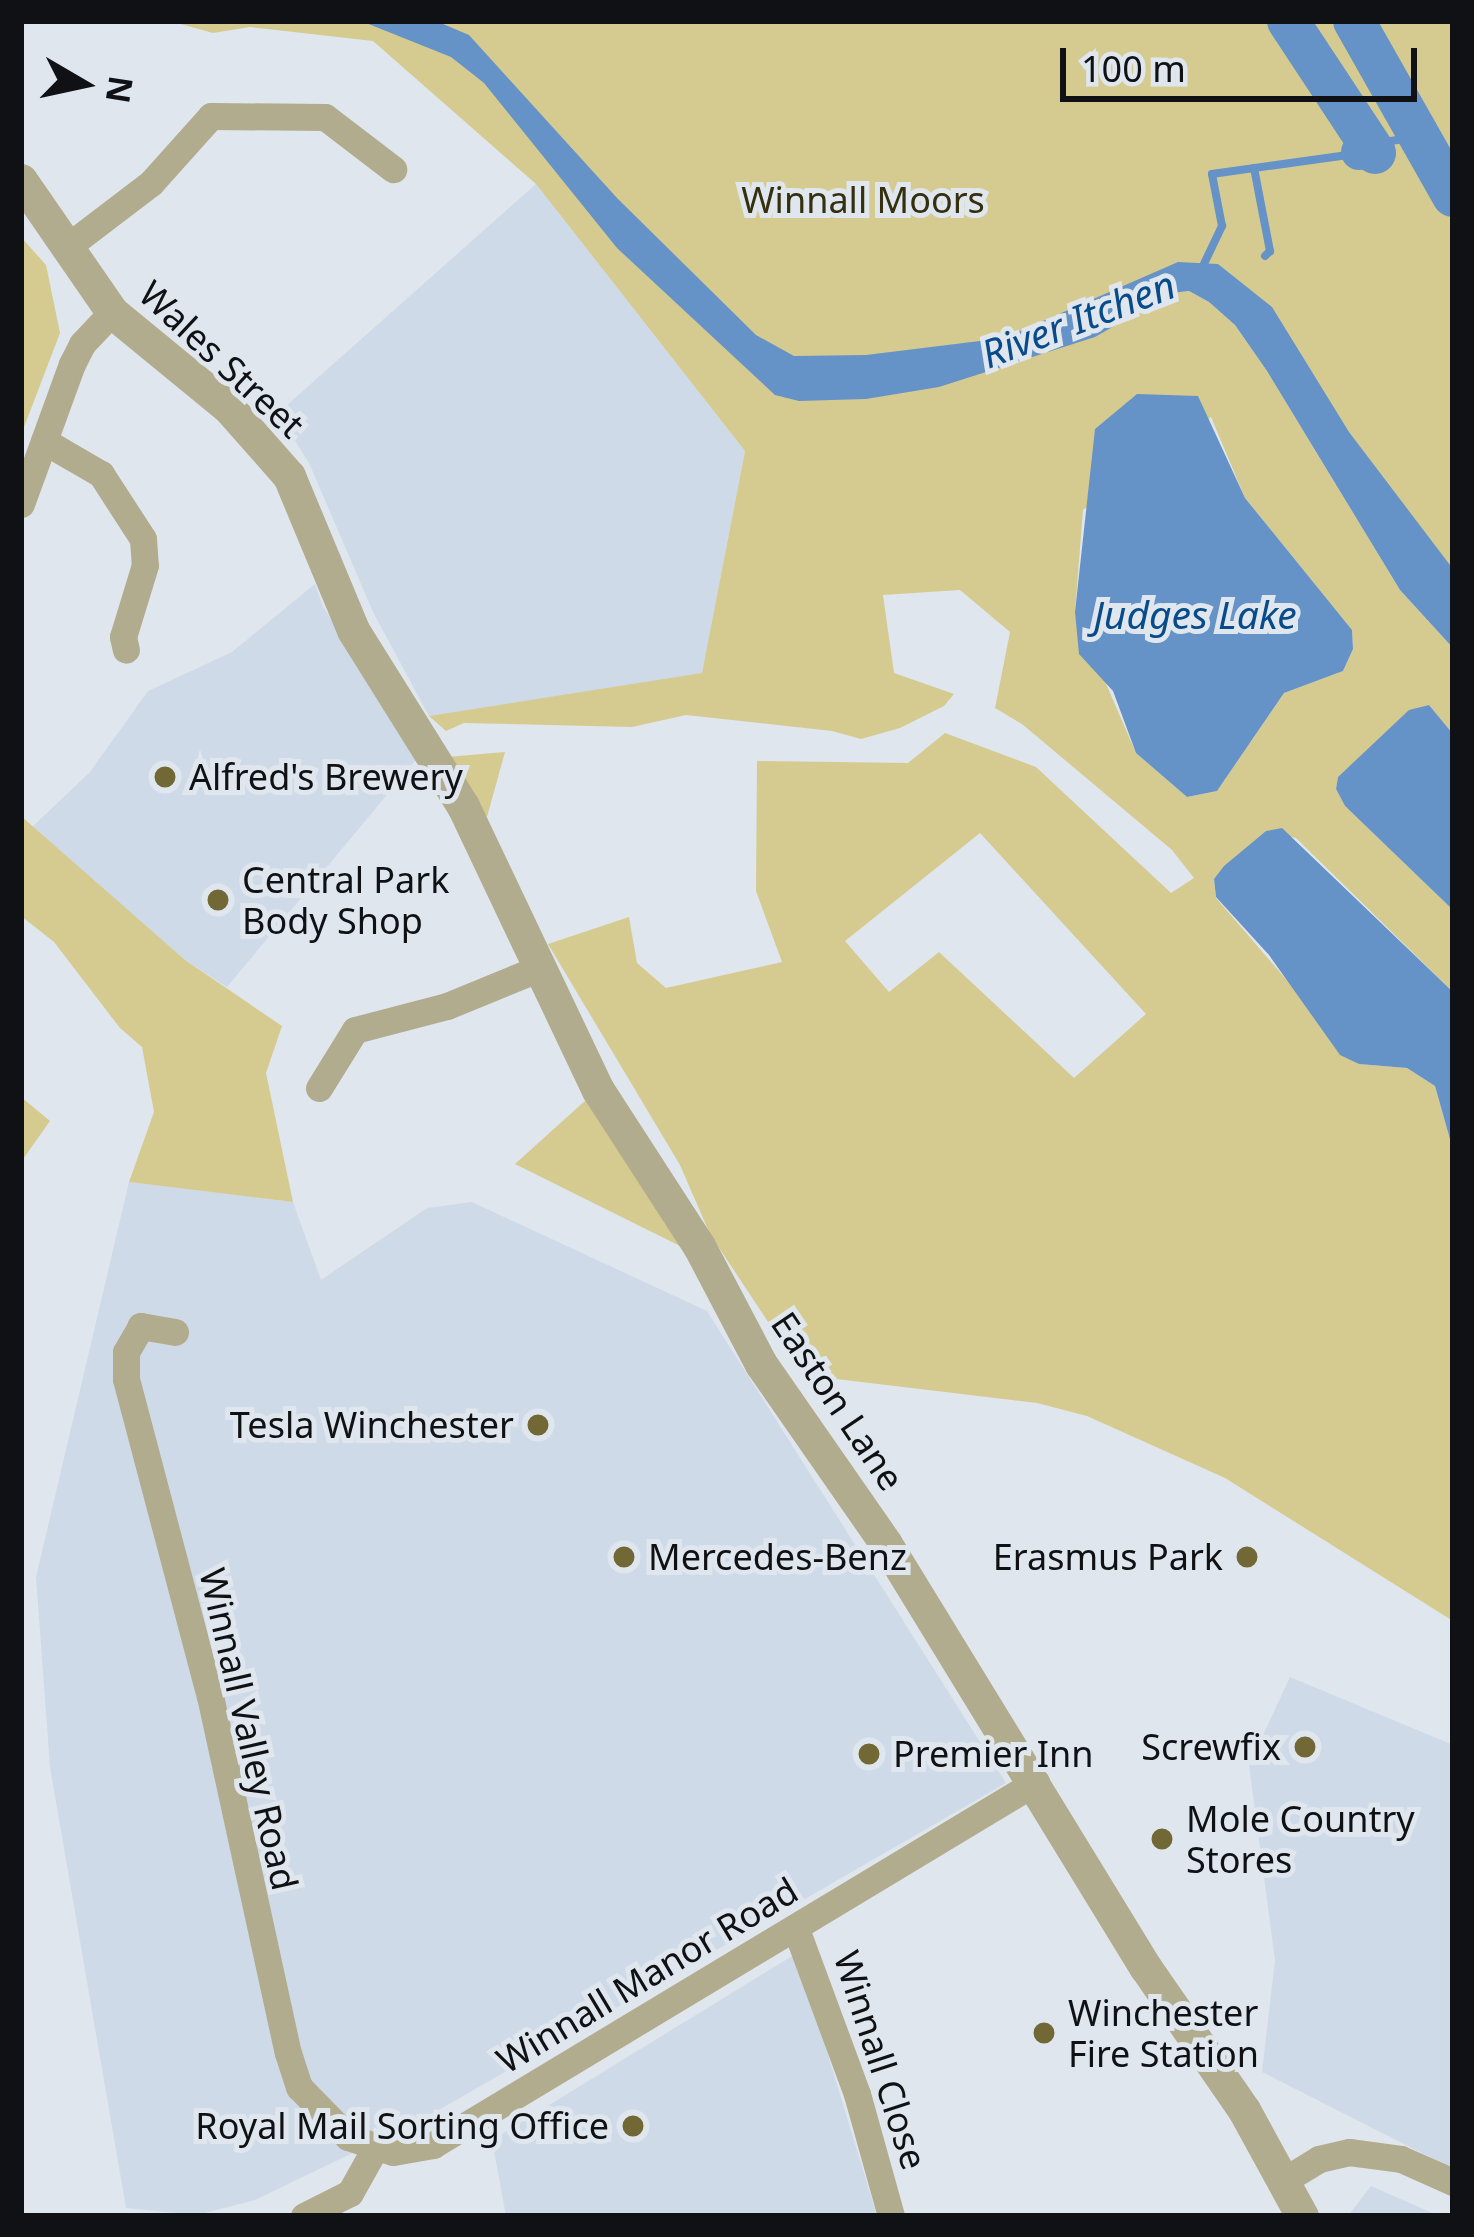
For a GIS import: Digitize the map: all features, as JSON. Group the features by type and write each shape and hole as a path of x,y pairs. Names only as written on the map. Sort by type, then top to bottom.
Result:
{"street":[{"path":"67,247 151,183 211,116 325,117 393,169"},
{"name":"Wales Street","path":"21,180 112,312 213,394 272,452 315,530 344,609"},
{"path":"21,503 82,344 112,312"},
{"path":"44,441 100,474 143,539 145,565 123,637 126,650"},
{"name":"Easton Lane","path":"344,609 380,679 464,806 598,1090 699,1246 761,1364 886,1544 1146,1968 1244,2110 1302,2216"},
{"path":"320,1088 349,1019 447,1006 542,967"},
{"name":"Winnall Valley Road","path":"175,1332 141,1326 126,1352 126,1379 242,1828 262,1955 299,2087 336,2128 374,2150"},
{"name":"Winnall Manor Road","path":"374,2150 412,2152 433,2145 1036,1782"},
{"name":"Winnall Close","path":"796,1929 857,2094 891,2216"},
{"path":"304,2216 350,2193 374,2150"},
{"path":"1283,2180 1319,2159 1349,2152 1401,2159 1453,2182"}],"shaded area":[{"path":"536,184 745,451 702,674 429,716 373,612 309,463 278,413"},
{"path":"315,584 323,607 421,754 227,987 185,960 31,828 90,772 148,691 232,652"},
{"path":"129,1182 293,1202 321,1280 427,1208 472,1202 707,1311 1006,1783 425,2118 255,2200 197,2215 126,2208 50,1767 36,1577"},
{"path":"1290,1677 1453,1745 1453,2169 1262,2072 1275,1960 1249,1765"},
{"path":"797,1953 877,2216 506,2216 492,2140"},
{"path":"1371,2186 1439,2216 1348,2216"}],"green space":[{"name":"Winnall Moors","path":"170,21 1453,21 1453,601 1234,299 1165,279 1095,336 1172,293 1189,291 1209,302 1235,325 1267,371 1400,590 1453,648 1453,734 1429,705 1338,777 1336,789 1345,806 1453,910 1453,992 1296,838 1266,832 1214,879 1216,898 1359,1064 1407,1068 1435,1086 1453,1150 1453,1621 1225,1478 1087,1416 1037,1403 803,1375 710,1234 680,1165 548,944 629,917 637,963 666,988 782,962 756,891 757,761 908,763 945,733 1036,767 1171,893 1194,878 1172,850 1022,724 995,708 1010,632 960,590 883,595 894,673 954,694 944,706 900,728 861,739 832,731 686,715 632,727 464,723 446,731 429,716 702,673 745,451 536,184 373,41 250,27 213,33","holes":["1211,417 1245,498 1352,630 1353,649 1343,671 1284,693 1217,791 1187,797 1136,753 1075,612 1083,510","980,833 1146,1014 1074,1078 939,952 889,992 845,941"]},
{"path":"21,237 46,265 60,333 21,435"},
{"path":"505,752 487,817 447,757"},
{"path":"21,816 185,960 282,1026 266,1073 293,1202 129,1182 154,1112 142,1047 120,1028 54,942 21,916"},
{"path":"21,1097 50,1121 21,1162"},
{"path":"587,1099 680,1246 515,1164"}],"water":[{"name":"River Itchen","path":"361,21 436,21 469,35 617,198 756,335 794,356 866,355 1004,338 1178,262 1218,264 1272,307 1349,432 1453,569 1453,648 1400,590 1267,371 1235,325 1209,302 1189,291 1172,293 1095,337 939,387 866,399 799,401 775,395 617,248 484,83 451,57"},
{"path":"1359,134 1372,139 1377,152 1372,165 1359,170 1346,165 1341,152 1346,139"},
{"name":"Judges Lake","path":"1137,394 1198,396 1245,498 1352,630 1353,649 1343,671 1284,693 1217,791 1187,797 1136,753 1113,691 1079,654 1075,612 1095,429"},
{"path":"1429,705 1453,734 1453,910 1345,806 1336,789 1338,777 1409,710"},
{"path":"1282,828 1453,992 1453,1150 1435,1086 1407,1068 1359,1064 1340,1055 1269,955 1216,897 1214,879 1224,866 1266,831"}],"waterway":[{"path":"1288,21 1375,153"},
{"path":"1354,21 1453,196"},
{"path":"1369,144 1419,137"},
{"path":"1202,268 1222,226 1212,174 1348,155"},
{"path":"1254,168 1270,251 1265,256"}],"place":[{"name":"Alfred's Brewery","path":"165,777"},
{"name":"Central Park Body Shop","path":"218,900"},
{"name":"Tesla Winchester","path":"538,1425"},
{"name":"Mercedes-Benz","path":"624,1557"},
{"name":"Erasmus Park","path":"1247,1557"},
{"name":"Screwfix","path":"1305,1747"},
{"name":"Premier Inn","path":"869,1754"},
{"name":"Mole Country Stores","path":"1162,1839"},
{"name":"Winchester Fire Station","path":"1044,2033"},
{"name":"Royal Mail Sorting Office","path":"633,2126"}]}
